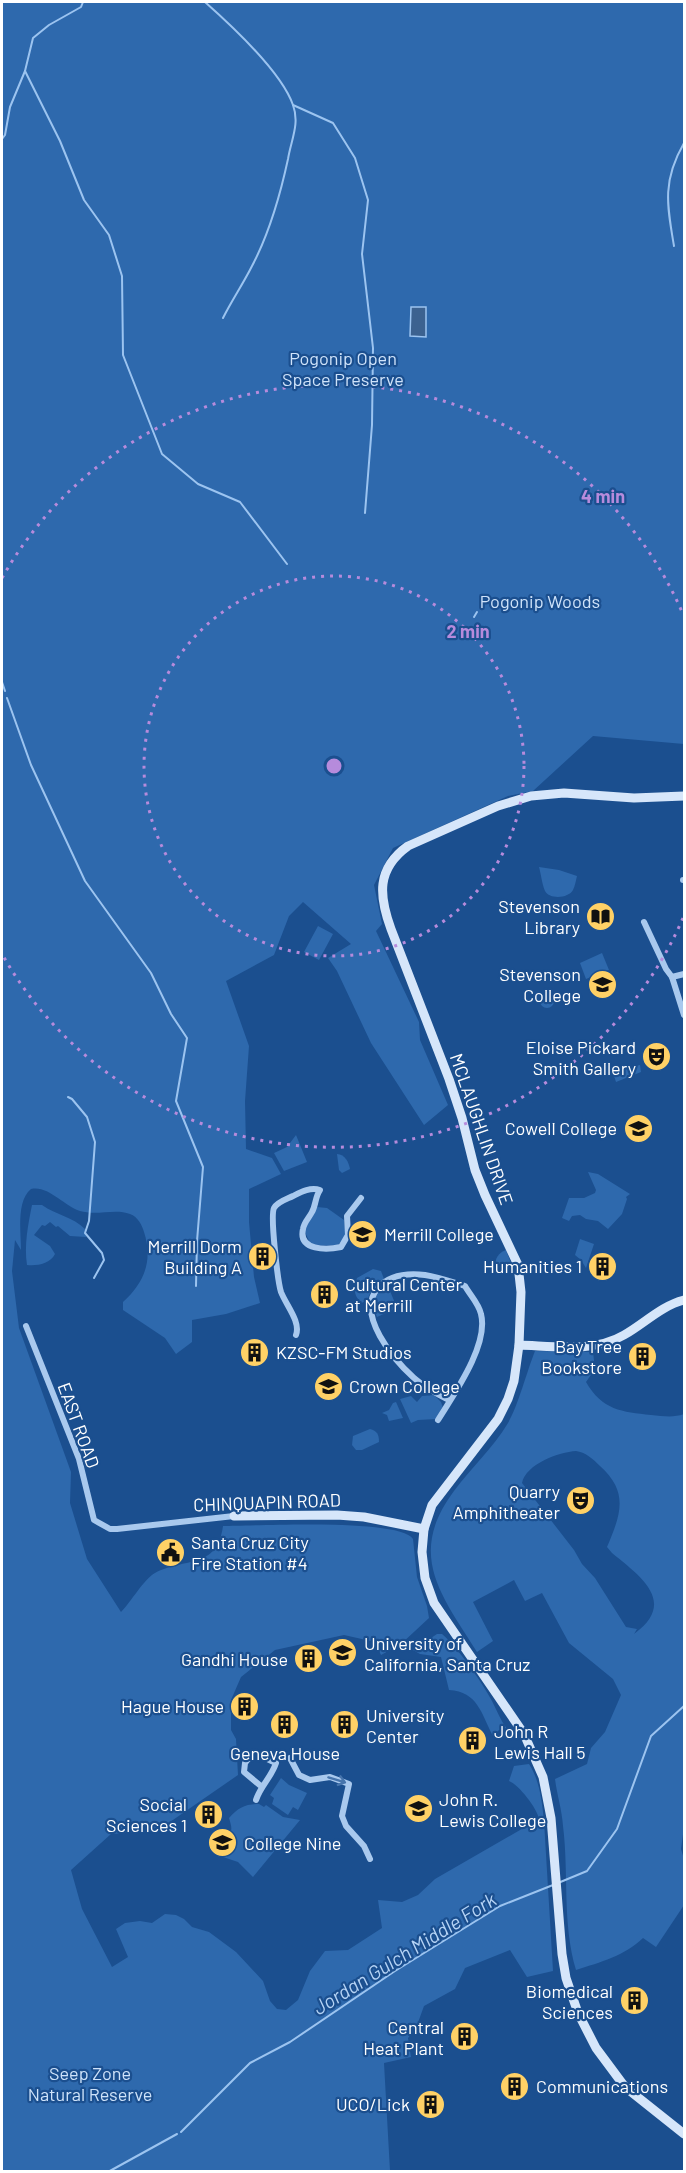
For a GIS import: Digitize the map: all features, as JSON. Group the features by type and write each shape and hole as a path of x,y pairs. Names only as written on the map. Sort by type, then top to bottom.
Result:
{"main road":[{"name":"MCLAUGHLIN DRIVE","path":"684,796 634,798 564,792 518,799 418,841 400,852 392,861 383,881 382,901 449,1079 485,1196 518,1265 521,1292 519,1345 514,1381 503,1410 432,1506 424,1529 422,1566 434,1604 518,1724 532,1750 547,1790 554,1842 560,1936 564,1968 573,2000 596,2048 625,2087 684,2134"},
{"path":"519,1345 577,1346 608,1342 623,1336 668,1306 684,1300"},
{"name":"CHINQUAPIN ROAD","path":"234,1516 337,1515 364,1517 424,1529"}],"street":[{"path":"644,922 672,977 684,1015"},
{"path":"672,977 684,974"},
{"path":"296,1335 298,1331 296,1322 279,1283 272,1213 276,1206 288,1198 311,1189 320,1190 302,1232 305,1241 315,1248 341,1246 348,1235 347,1216 360,1198"},
{"path":"438,1420 476,1355 482,1334 481,1315 465,1286 425,1275 396,1276 386,1280 374,1294 369,1307 380,1336 396,1359 416,1380 449,1400"},
{"name":"EAST ROAD","path":"26,1326 79,1459 94,1520 110,1528"},
{"name":"CHINQUAPIN ROAD","path":"110,1528 130,1528 234,1516"},
{"path":"256,1800 262,1787 272,1775 276,1763 259,1755 250,1756 244,1767 246,1775 262,1787"},
{"path":"290,1758 299,1775 310,1780 330,1777 349,1784 342,1816 346,1826 364,1846 370,1859"}],"green space":[{"name":"Pogonip Open Space Preserve","path":"2,2 684,2 684,744 593,736 533,791 508,796 393,848 374,885 382,924 376,931 419,1022 420,1040 448,1105 424,1125 371,1043 337,971 328,958 351,944 303,902 289,916 274,955 226,981 249,1046 245,1101 246,1149 272,1158 281,1174 249,1189 249,1222 254,1277 260,1303 226,1314 192,1320 192,1342 176,1354 165,1338 123,1310 123,1302 142,1278 148,1252 142,1227 133,1215 124,1212 80,1211 44,1190 31,1189 26,1194 21,1209 21,1250 15,1240 12,1271 19,1328 71,1472 70,1503 87,1559 121,1612 146,1580 155,1573 207,1556 220,1540 223,1526 324,1525 382,1528 402,1532 413,1539 417,1577 429,1618 401,1644 381,1655 375,1642 344,1635 275,1650 241,1677 231,1700 231,1730 236,1739 238,1775 157,1831 111,1834 71,1870 82,1909 112,1967 128,1957 116,1929 125,1923 140,1921 152,1923 165,1914 176,1915 192,1927 209,1932 236,1952 263,1981 270,2001 277,2009 286,2010 298,2000 310,1971 325,1951 348,1950 382,1928 378,1900 402,1902 418,1895 435,1879 539,1819 527,1797 509,1781 514,1766 529,1764 536,1777 544,1821 553,1971 527,1977 510,1950 465,1968 455,1989 424,2006 416,2028 408,2038 411,2057 384,2063 390,2171 2,2171"},
{"path":"539,867 577,876 571,893 559,897 547,894"},
{"path":"318,926 333,934 319,960 304,952"},
{"path":"602,953 609,970 586,979 580,963"},
{"path":"547,994 552,996 554,1001 552,1006 547,1008 542,1006 540,1001 542,996"},
{"path":"640,1065 641,1072 616,1082 614,1076 620,1070"},
{"path":"296,1135 307,1162 284,1171 274,1153 287,1147"},
{"path":"337,1154 344,1157 350,1169 342,1173 339,1170"},
{"path":"588,1172 598,1174 630,1194 626,1197 622,1214 608,1229 598,1221 586,1219 580,1215 572,1216 569,1221 562,1218 569,1198 584,1198 595,1193 596,1190"},
{"path":"32,1205 42,1205 75,1222 85,1229 86,1237 70,1236 50,1222 45,1226 42,1225 34,1235 50,1246 55,1254 43,1264 27,1265 26,1242"},
{"path":"317,1207 327,1208 344,1220 346,1236 338,1245 315,1246 310,1243 304,1230"},
{"path":"580,1239 594,1244 586,1268 575,1255"},
{"path":"506,1250 514,1271 496,1274 496,1259"},
{"path":"373,1269 381,1271 384,1279 370,1293 367,1301 361,1303 355,1291 357,1278"},
{"path":"383,1286 388,1286 397,1308 377,1317 374,1308 375,1300"},
{"path":"535,1351 593,1352 595,1369 586,1382 599,1399 614,1408 641,1414 676,1416 684,1414 684,1827 681,1849 684,1859 684,1905 656,1947 643,1938 620,1954 576,1970 567,1916 562,1814 555,1779 587,1764 591,1748 605,1732 621,1695 613,1679 569,1643 542,1593 525,1601 514,1580 473,1602 493,1641 477,1652 442,1593 434,1574 431,1555 432,1535 440,1514 454,1491 508,1423","holes":["579,1452 592,1458 609,1476 619,1494 619,1514 607,1547 643,1580 654,1600 653,1611 647,1622 634,1634 637,1629 626,1627 595,1578 522,1483 530,1470 544,1460 561,1454"]},
{"path":"434,1395 443,1408 436,1419 418,1420 411,1423 400,1399 411,1396 417,1402 422,1396"},
{"path":"396,1402 403,1418 389,1421 387,1415 382,1413 389,1410"},
{"path":"370,1429 377,1433 379,1442 362,1450 356,1450 352,1445 353,1436"},
{"path":"437,1634 442,1634 448,1640 476,1675 507,1729 505,1731 499,1730 493,1736 473,1699 449,1690 441,1657 420,1654 413,1650"},
{"path":"281,1778 289,1785 307,1793 298,1810 293,1807 288,1815 272,1804 274,1798 270,1795"},
{"path":"259,1804 264,1807 266,1805 283,1817 300,1820 253,1877 238,1862 220,1856 220,1842 230,1832 229,1818 232,1815 246,1806"}],"shaded area":[{"path":"411,307 426,307 426,337 410,336"}],"waterway":[{"path":"2,139 5,135 10,107 25,71 33,38 49,25 81,7 83,2"},
{"path":"205,2 255,50 278,78 293,105 296,119 285,173 269,227 252,266 223,318"},
{"path":"25,71 60,141 84,200 109,235 122,276 123,355 162,454 198,484 240,502 287,564"},
{"path":"293,105 333,123 355,158 368,200 362,254 373,348 372,425 365,513"},
{"path":"674,246 668,205 669,181 684,143"},
{"path":"474,617 477,612"},
{"path":"2,682 5,691"},
{"path":"7,698 31,765 85,881 151,973 171,1014 187,1038 176,1101 203,1167 196,1286"},
{"path":"68,1097 87,1117 95,1142 89,1221 85,1233 102,1253 104,1260 94,1278"},
{"name":"Jordan Gulch Middle Fork","path":"558,1883 587,1871 617,1829 651,1736 684,1706"},
{"name":"Jordan Gulch Middle Fork","path":"181,2132 250,2063 290,2042 395,1971 500,1906 553,1885"},
{"name":"Jordan Gulch Middle Fork","path":"108,2172 177,2134"}],"place":[{"name":"Stevenson Library","path":"601,916"},
{"name":"Stevenson College","path":"602,984"},
{"name":"Eloise Pickard Smith Gallery","path":"657,1057"},
{"name":"Cowell College","path":"638,1128"},
{"name":"Merrill College","path":"363,1234"},
{"name":"Merrill Dorm Building A","path":"263,1256"},
{"name":"Humanities 1","path":"603,1266"},
{"name":"Cultural Center at Merrill","path":"324,1294"},
{"name":"KZSC-FM Studios","path":"255,1352"},
{"name":"Bay Tree Bookstore","path":"643,1356"},
{"name":"Crown College","path":"328,1386"},
{"name":"Quarry Amphitheater","path":"581,1501"},
{"name":"Santa Cruz City Fire Station #4","path":"170,1552"},
{"name":"University of California, Santa Cruz","path":"343,1653"},
{"name":"Gandhi House","path":"309,1659"},
{"name":"Hague House","path":"245,1706"},
{"name":"Geneva House","path":"285,1724"},
{"name":"University Center","path":"345,1725"},
{"name":"John R Lewis Hall 5","path":"473,1741"},
{"name":"John R. Lewis College","path":"418,1809"},
{"name":"Social Sciences 1","path":"208,1814"},
{"name":"College Nine","path":"223,1843"},
{"name":"Biomedical Sciences","path":"634,2001"},
{"name":"Central Heat Plant","path":"465,2037"},
{"name":"Communications","path":"515,2086"},
{"name":"UCO/Lick","path":"431,2104"}],"park label":[{"name":"Pogonip Woods","path":"540,601"},
{"name":"Seep Zone Natural Reserve","path":"90,2083"}]}
